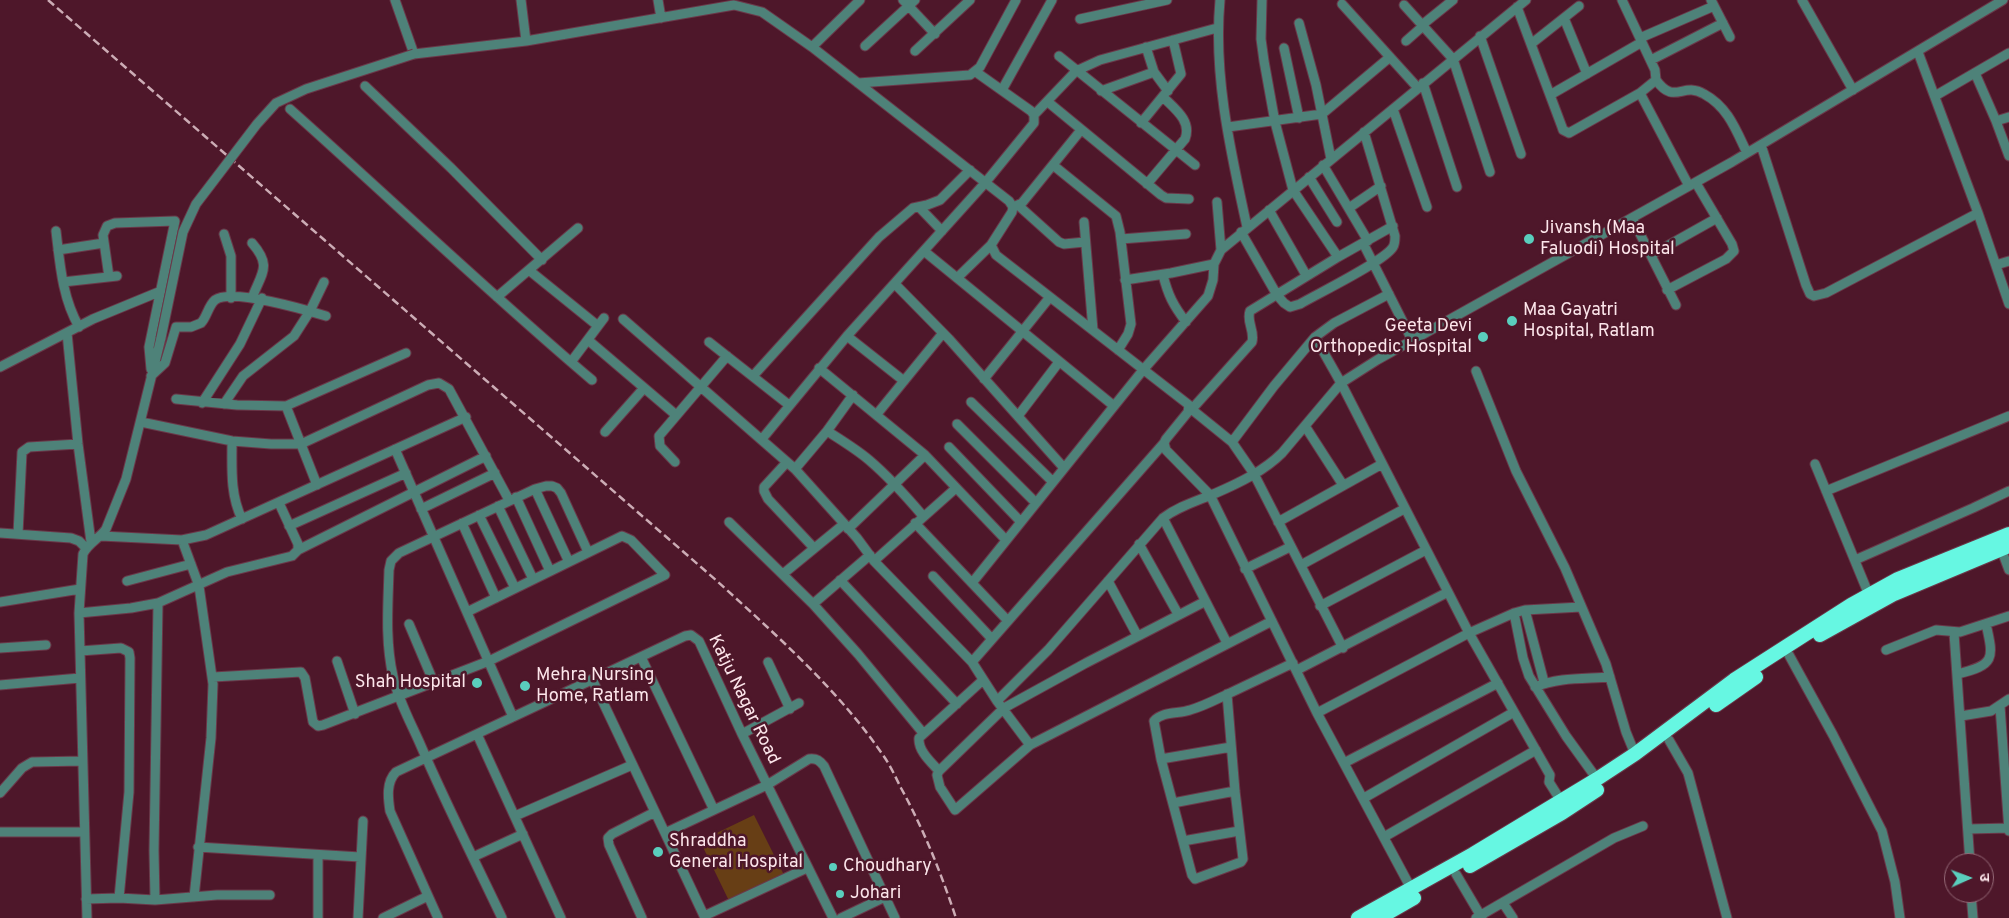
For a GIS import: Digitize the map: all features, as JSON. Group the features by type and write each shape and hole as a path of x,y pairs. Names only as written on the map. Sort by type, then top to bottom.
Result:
{"highway":[{"path":"1358,918 1456,874 1562,813 1734,680 1869,595 1898,579 2004,542"},
{"path":"1379,918 1413,893 1561,801 1637,756 1669,740 1751,679 1826,632 1894,594 2004,542"}],"street":[{"path":"395,0 414,54"},
{"path":"520,0 526,41"},
{"path":"658,0 661,18"},
{"path":"705,0 707,10"},
{"path":"812,47 860,0"},
{"path":"915,51 970,0"},
{"path":"858,83 958,78 976,72 1016,0"},
{"path":"1002,90 1052,0"},
{"path":"1080,19 1167,0"},
{"path":"1220,0 1217,28 1218,66 1244,230 1277,295 1284,304 1295,307 1373,263 1393,247 1395,236 1393,226 1364,132"},
{"path":"1262,0 1262,39 1275,122 1293,190 1338,257"},
{"path":"1406,41 1422,25 1453,0"},
{"path":"1220,250 1522,2 1531,44 1563,130 1569,132 1640,93 1656,80 1657,75 1622,0"},
{"path":"1802,0 1853,90"},
{"path":"1272,621 1030,745 955,810 937,780 940,770 1001,705 1162,518 1184,505 1210,496 1271,464 1341,382 1412,340 1748,153 2003,0"},
{"path":"865,46 909,2 935,34"},
{"path":"87,918 79,613 83,554 88,545 101,536 110,520 126,479 161,338 175,266 184,232 196,204 257,124 276,103 306,89 414,54 526,41 707,10 735,3 762,12 812,47 1016,206 1059,242 1064,244 1085,242"},
{"path":"1550,95 1641,40 1713,3 1730,36"},
{"path":"1342,4 1390,57 1420,86 1457,187"},
{"path":"1404,5 1452,59 1490,172"},
{"path":"1531,44 1579,6"},
{"path":"1564,18 1587,74"},
{"path":"1299,23 1322,114 1331,159"},
{"path":"1651,60 1723,23"},
{"path":"762,439 847,336 986,183 1034,123 1034,115 1076,70 1100,60 1217,28"},
{"path":"1480,36 1521,154"},
{"path":"1141,123 1181,74 1173,40"},
{"path":"1146,47 1154,72 1165,94 1183,118 1187,132 1185,139 1147,184"},
{"path":"1284,48 1299,118"},
{"path":"1918,52 1978,213 2009,304"},
{"path":"1935,96 2009,53"},
{"path":"1059,56 1195,164"},
{"path":"1228,127 1322,114 1390,57"},
{"path":"976,72 1034,115"},
{"path":"1101,91 1154,72"},
{"path":"1975,73 2009,156"},
{"path":"1656,80 1668,92 1694,89 1704,93 1721,106 1728,114 1748,153"},
{"path":"365,86 451,168 542,260"},
{"path":"1640,93 1693,184 1717,218 1734,251 1732,255 1668,290"},
{"path":"1048,102 1166,198 1189,199"},
{"path":"290,109 399,206 536,333 592,380"},
{"path":"1392,109 1427,207"},
{"path":"1996,121 2009,117"},
{"path":"957,278 991,245 1016,206 1081,130"},
{"path":"1761,145 1806,285 1810,294 1814,296 1826,293 1978,213"},
{"path":"1053,164 1112,212 1118,222 1130,324 1128,334 1118,350"},
{"path":"1323,165 1349,208 1366,242 1373,263 1412,340"},
{"path":"753,376 879,237 904,213 940,200 970,170"},
{"path":"1309,177 1338,222"},
{"path":"1349,208 1381,186"},
{"path":"972,583 1143,370 1208,296 1214,280 1214,264 1220,250 1217,202"},
{"path":"919,207 942,231"},
{"path":"1269,210 1306,275"},
{"path":"1632,218 1676,305"},
{"path":"1651,255 1717,218"},
{"path":"63,282 113,276 104,243 104,229 110,224 175,221 149,347 151,376"},
{"path":"1084,222 1092,330"},
{"path":"972,662 1164,444 1191,408 1252,342 1254,332 1249,320 1250,311 1306,275 1393,226"},
{"path":"498,297 578,228"},
{"path":"56,231 63,282 68,302 79,327"},
{"path":"224,234 230,256 231,298"},
{"path":"1120,239 1186,234"},
{"path":"58,250 104,243"},
{"path":"252,243 260,252 264,262 263,271 252,298"},
{"path":"991,245 996,255 1188,403 1191,408 1232,442 1254,474 1343,648"},
{"path":"924,251 1114,406"},
{"path":"1996,265 2009,261"},
{"path":"1126,280 1163,275 1214,264"},
{"path":"530,271 598,326"},
{"path":"1163,275 1170,300 1186,322"},
{"path":"224,404 243,376 294,336 310,311 324,282"},
{"path":"895,284 944,333 1064,468"},
{"path":"0,367 79,327 162,291"},
{"path":"1232,442 1274,386 1315,337 1334,323 1389,294"},
{"path":"984,379 1023,333 1050,297"},
{"path":"151,376 165,363 176,327 197,326 205,319 215,300 262,298 326,316"},
{"path":"202,403 240,344 262,298"},
{"path":"571,362 604,318"},
{"path":"623,319 795,469 872,558 972,662 1030,745"},
{"path":"67,333 88,545"},
{"path":"877,414 944,333"},
{"path":"847,336 904,381"},
{"path":"1315,337 1341,382 1404,509 1469,633 1550,775 1549,782 1561,801"},
{"path":"588,340 676,415"},
{"path":"709,342 789,405"},
{"path":"176,400 202,403 286,406 406,353"},
{"path":"675,462 658,441 662,431 727,356"},
{"path":"1018,416 1059,362"},
{"path":"819,368 925,455 1006,540"},
{"path":"1476,371 1516,471 1565,568 1610,677 1626,732 1637,756"},
{"path":"141,422 232,441 301,444 435,383 443,384 449,389 495,473 513,499 550,571"},
{"path":"605,432 644,388"},
{"path":"795,469 827,431 853,395"},
{"path":"971,402 1053,482"},
{"path":"286,406 317,485"},
{"path":"1826,491 2009,416"},
{"path":"101,536 182,540 206,534 466,417"},
{"path":"957,424 1036,503"},
{"path":"1305,426 1343,485"},
{"path":"827,431 867,458 895,484 923,516"},
{"path":"232,441 234,499 242,519"},
{"path":"18,534 22,452 29,447 78,444"},
{"path":"1164,444 1169,454 1210,496 1317,713 1413,893"},
{"path":"949,447 1021,522"},
{"path":"395,449 513,717"},
{"path":"783,574 814,548 846,526 895,484 925,455"},
{"path":"79,613 131,608 158,603 243,567 292,556 298,550 486,456"},
{"path":"787,462 764,487 764,491 768,499 814,548"},
{"path":"1278,522 1382,464"},
{"path":"1815,464 1869,595"},
{"path":"289,526 406,473"},
{"path":"421,509 495,473"},
{"path":"502,918 426,758 399,696 390,657 388,625 389,570 391,561 399,553 433,536 535,489 546,486 557,488 588,552"},
{"path":"813,604 840,580 872,558 956,488"},
{"path":"535,489 569,562"},
{"path":"1855,560 2009,491"},
{"path":"278,502 298,550"},
{"path":"498,506 534,579"},
{"path":"1301,565 1404,509"},
{"path":"479,515 516,588"},
{"path":"1162,518 1227,643"},
{"path":"729,522 813,604 858,654 923,734"},
{"path":"462,523 496,598"},
{"path":"915,523 1008,621"},
{"path":"0,533 71,538 88,545"},
{"path":"213,677 301,672 305,678 315,724 323,725 489,661 665,575 630,540 622,536 467,612"},
{"path":"182,540 199,586 213,677 214,702 194,897"},
{"path":"2004,542 2009,569"},
{"path":"1139,544 1178,614"},
{"path":"1246,569 1290,547"},
{"path":"1320,606 1426,550"},
{"path":"127,581 191,564"},
{"path":"933,576 992,639"},
{"path":"840,580 957,704"},
{"path":"1108,581 1137,636"},
{"path":"0,602 80,589"},
{"path":"1227,694 1243,860 1197,879 1193,878 1192,875 1154,721 1158,717 1190,710 1227,694 1343,648 1448,592"},
{"path":"1001,705 1204,602"},
{"path":"155,900 158,603"},
{"path":"1317,713 1469,633 1514,613 1525,610 1581,607"},
{"path":"1525,610 1544,682"},
{"path":"1514,613 1523,658 1535,686 1566,736 1597,779"},
{"path":"1886,650 1936,630 1954,633 2009,616"},
{"path":"409,624 434,683"},
{"path":"1957,674 1977,669 1989,659 1991,648 1986,624"},
{"path":"1954,633 1969,853"},
{"name":"Katju Nagar Road","path":"438,918 390,812 388,799 391,778 396,772 685,636 694,636 699,641 832,918"},
{"path":"0,648 46,645"},
{"path":"80,651 121,648 129,652 130,658 129,792 119,898"},
{"path":"1789,655 1833,735 1882,831 1895,882 1900,918"},
{"path":"641,657 714,810"},
{"path":"337,661 355,714"},
{"path":"768,662 790,709"},
{"path":"1535,686 1544,682 1610,677"},
{"path":"0,685 80,678"},
{"path":"592,680 704,917 807,868"},
{"path":"940,770 926,756 920,746 919,738 983,680"},
{"path":"1344,763 1498,683"},
{"path":"1961,716 1992,711 2009,699"},
{"path":"742,734 799,703"},
{"path":"1968,829 2009,829 2000,706"},
{"path":"1364,798 1514,712"},
{"path":"476,734 560,918"},
{"path":"1669,740 1688,772 1728,918"},
{"path":"1162,758 1231,747"},
{"path":"1384,837 1536,750"},
{"path":"665,833 767,785 810,759 820,761 895,918"},
{"path":"0,793 22,768 32,762 82,761"},
{"path":"515,816 632,765"},
{"path":"1173,803 1235,791"},
{"path":"642,918 609,845 608,838 612,834 655,812"},
{"path":"358,918 360,857 364,821"},
{"path":"1456,874 1480,917 1614,838 1643,826"},
{"path":"1183,841 1240,831"},
{"path":"0,832 84,832"},
{"path":"473,857 523,834"},
{"path":"198,847 318,856 360,857"},
{"path":"318,856 318,918"},
{"path":"86,899 155,900 270,895"},
{"path":"383,918 428,896"},
{"path":"840,918 885,897"},
{"path":"1503,903 1513,918"},
{"path":"1972,903 1973,918"}],"shaded area":[{"path":"754,815 785,877 731,905 700,841"}],"railway":[{"path":"48,0 717,581 806,665 848,709 887,761 925,836 956,918"}],"place":[{"name":"Jivansh (Maa Faluodi) Hospital","path":"1529,239"},
{"name":"Maa Gayatri Hospital, Ratlam","path":"1512,321"},
{"name":"Geeta Devi Orthopedic Hospital","path":"1483,337"},
{"name":"Shah Hospital","path":"477,683"},
{"name":"Mehra Nursing Home, Ratlam","path":"525,686"},
{"name":"Shraddha General Hospital","path":"658,852"},
{"name":"Choudhary","path":"833,867"},
{"name":"Johari","path":"840,894"}]}
